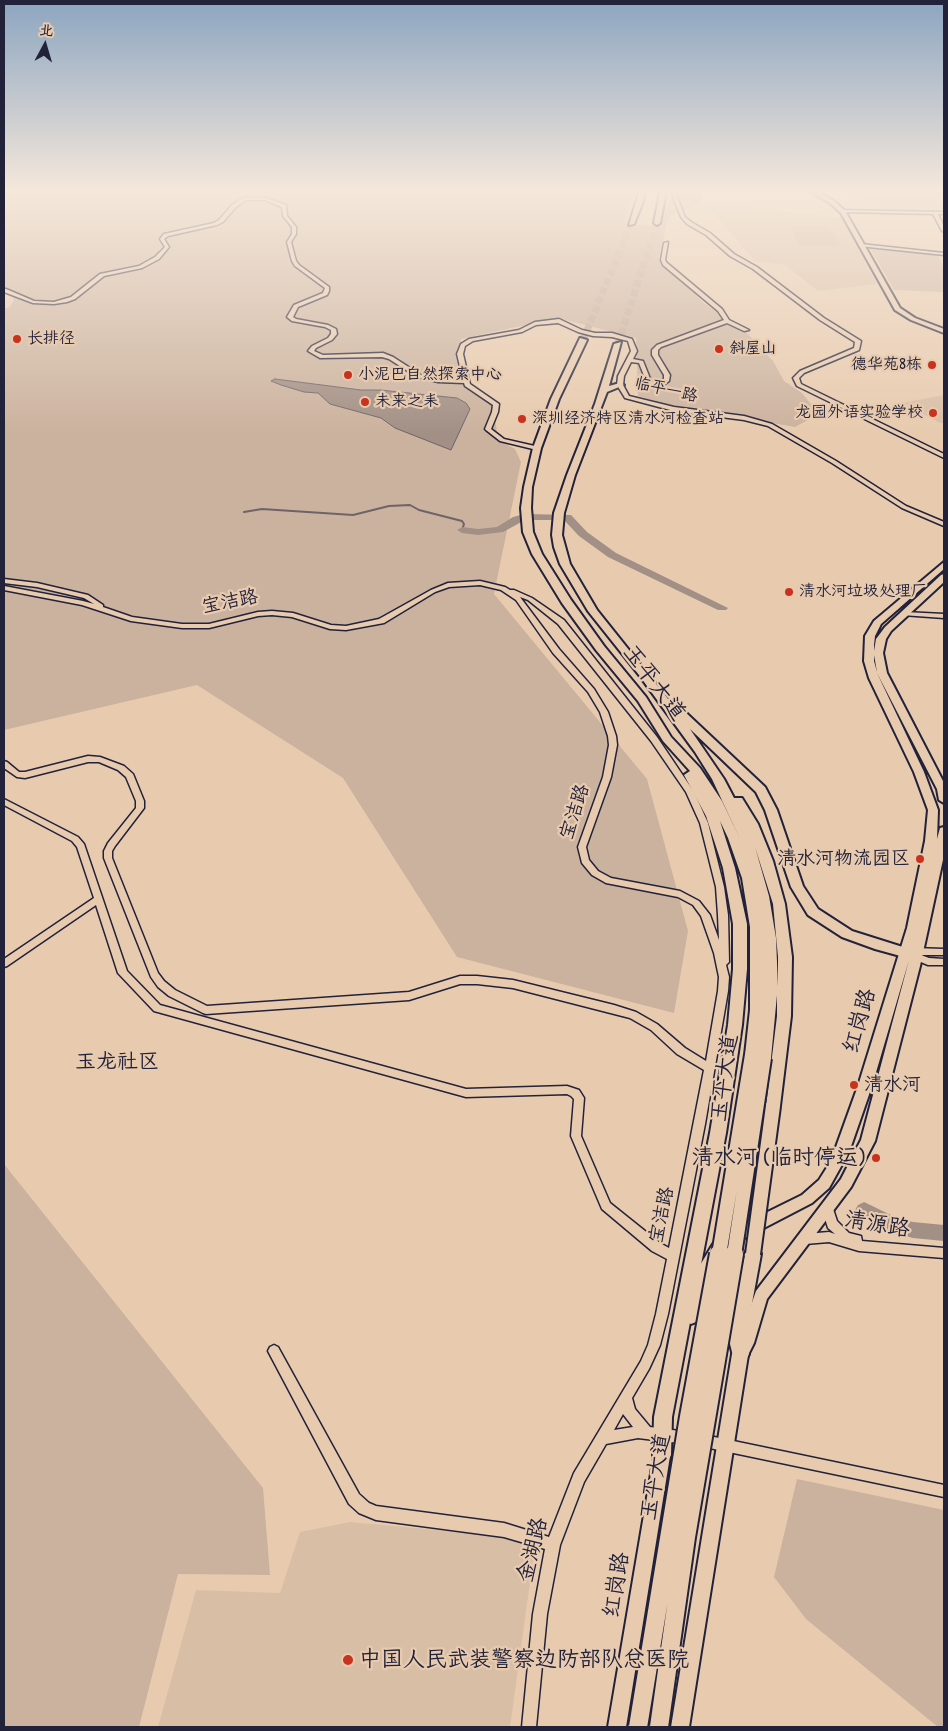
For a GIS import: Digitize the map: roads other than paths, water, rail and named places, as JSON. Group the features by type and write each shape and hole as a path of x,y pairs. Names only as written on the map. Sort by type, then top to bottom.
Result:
{"highway":[{"path":"537,448 564,378 583,340"},
{"path":"604,390 618,344"},
{"path":"608,378 620,385"},
{"path":"604,390 620,385"},
{"name":"玉平大道","path":"604,390 559,513 558,541 565,564 593,611 643,673 718,779 745,833 754,860 763,896 769,938 770,991 689,1417 638,1727"},
{"name":"玉平大道","path":"537,448 528,487 526,508 528,532 537,554 600,648 642,699 667,739 696,771 716,801 734,838 748,878 757,927 758,1057 743,1202 686,1537 659,1727"},
{"path":"643,673 676,709 761,790 772,810 797,888 813,912 847,934 880,946 913,953"},
{"path":"676,709 713,759 752,824 768,861 779,904 785,956 784,1016 752,1254 737,1336 740,1354"},
{"path":"662,1455 659,1434 721,1115 737,1009 741,952 736,896 721,840 701,794 667,739"}],"main road":[{"path":"878,273 897,309 913,319 944,330"},
{"name":"红岗路","path":"944,565 883,635 878,648 882,673 942,789 944,800"},
{"name":"红岗路","path":"659,1434 697,1287 704,1269 714,1253 735,1235 807,1199 824,1184 830,1175 844,1146 913,953 913,928 931,841 933,810 919,772 874,678 870,668 868,652 870,636 877,623 905,608 944,577"},
{"name":"红岗路","path":"680,1727 740,1354 746,1343 761,1296 828,1209 853,1171 868,1141 944,831"},
{"name":"红岗路","path":"617,1727 662,1455"}],"street":[{"path":"4,290 33,302 54,303 73,298 102,275 113,273"},
{"path":"307,273 327,287 327,290 325,294 296,306 290,317 294,320 326,326 333,329 334,334 330,339 314,347 311,351 322,357 383,355 419,376 438,380 465,381 467,385 496,404 488,429 502,440 537,448"},
{"path":"675,273 720,310 726,321 746,330"},
{"path":"761,273 822,318 858,341 857,348 851,352 805,370 796,378 797,383 802,388 834,404 944,456"},
{"name":"临平一路","path":"465,381 460,354 464,345 471,340 520,331 547,322 559,321 580,331 596,335 612,335 630,340 634,352 621,376 620,385 627,397 641,402 744,418 770,425 834,462 904,507 944,524"},
{"path":"631,360 641,362 649,382 660,385 667,380 667,375 656,359 655,350 660,346 726,321"},
{"name":"宝洁路","path":"4,581 37,585 86,596 107,611"},
{"name":"宝洁路","path":"4,588 76,601 131,619 193,627 214,626 258,614 272,613 293,615 330,627 346,628 381,621 433,591 448,585 473,583 496,585 518,599 556,651 591,691 604,712 614,745 607,777 582,847 584,861 595,873 609,881 670,890 696,903 705,915 718,947 724,977 720,1020 662,1314 654,1345 626,1398"},
{"path":"496,585 530,599 561,622 654,738 690,792 704,823 720,887 725,942 724,977"},
{"path":"905,608 944,616"},
{"path":"4,764 17,774 25,775 88,759 100,760 121,768 130,776 140,801 140,808 111,845 108,851 108,858 154,974 161,984 172,993 206,1010 409,996 460,980 513,984 614,1008 633,1015 654,1027 681,1050 710,1068"},
{"path":"4,802 75,839 81,846 123,973 157,1008 466,1093 567,1090 575,1093 579,1098 576,1136 606,1206 656,1247 673,1256"},
{"path":"4,964 98,900"},
{"path":"913,953 944,952"},
{"path":"913,953 928,961 944,962"},
{"name":"清源路","path":"828,1209 832,1224 846,1237 860,1241 944,1248"},
{"name":"清源路","path":"805,1239 829,1237 859,1246 944,1253"},
{"path":"274,1351 354,1499 364,1508 376,1513 504,1530 553,1545"},
{"path":"626,1398 629,1412 659,1434"},
{"name":"金湖路","path":"529,1727 540,1614 553,1545 576,1486 626,1398"},
{"path":"602,1438 628,1433 659,1434 726,1445 944,1491"}],"waterway":[{"path":"244,512 262,509 353,515 389,506 410,505 419,510 462,521 464,524 462,530"},
{"path":"462,530 478,532 499,530 517,519 525,517 567,517 583,534 612,555 722,608"},
{"path":"864,1210 894,1225 913,1230 944,1233"}],"tunnel":[{"path":"583,340 611,273"},
{"path":"618,344 641,273"}],"place":[{"name":"长排径","path":"17,339"},
{"name":"斜屋山","path":"719,349"},
{"name":"德华苑8栋","path":"932,365"},
{"name":"小泥巴自然探索中心","path":"348,375"},
{"name":"未来之耒","path":"365,402"},
{"name":"龙园外语实验学校","path":"933,413"},
{"name":"深圳经济特区清水河检查站","path":"522,419"},
{"name":"清水河垃圾处理厂","path":"789,592"},
{"name":"清水河物流园区","path":"920,859"},
{"name":"清水河","path":"854,1085"},
{"name":"清水河 (临时停运)","path":"876,1158"},
{"name":"中国人民武装警察边防部队总医院","path":"348,1660"}],"district":[{"name":"玉龙社区","path":"117,1062"}]}
